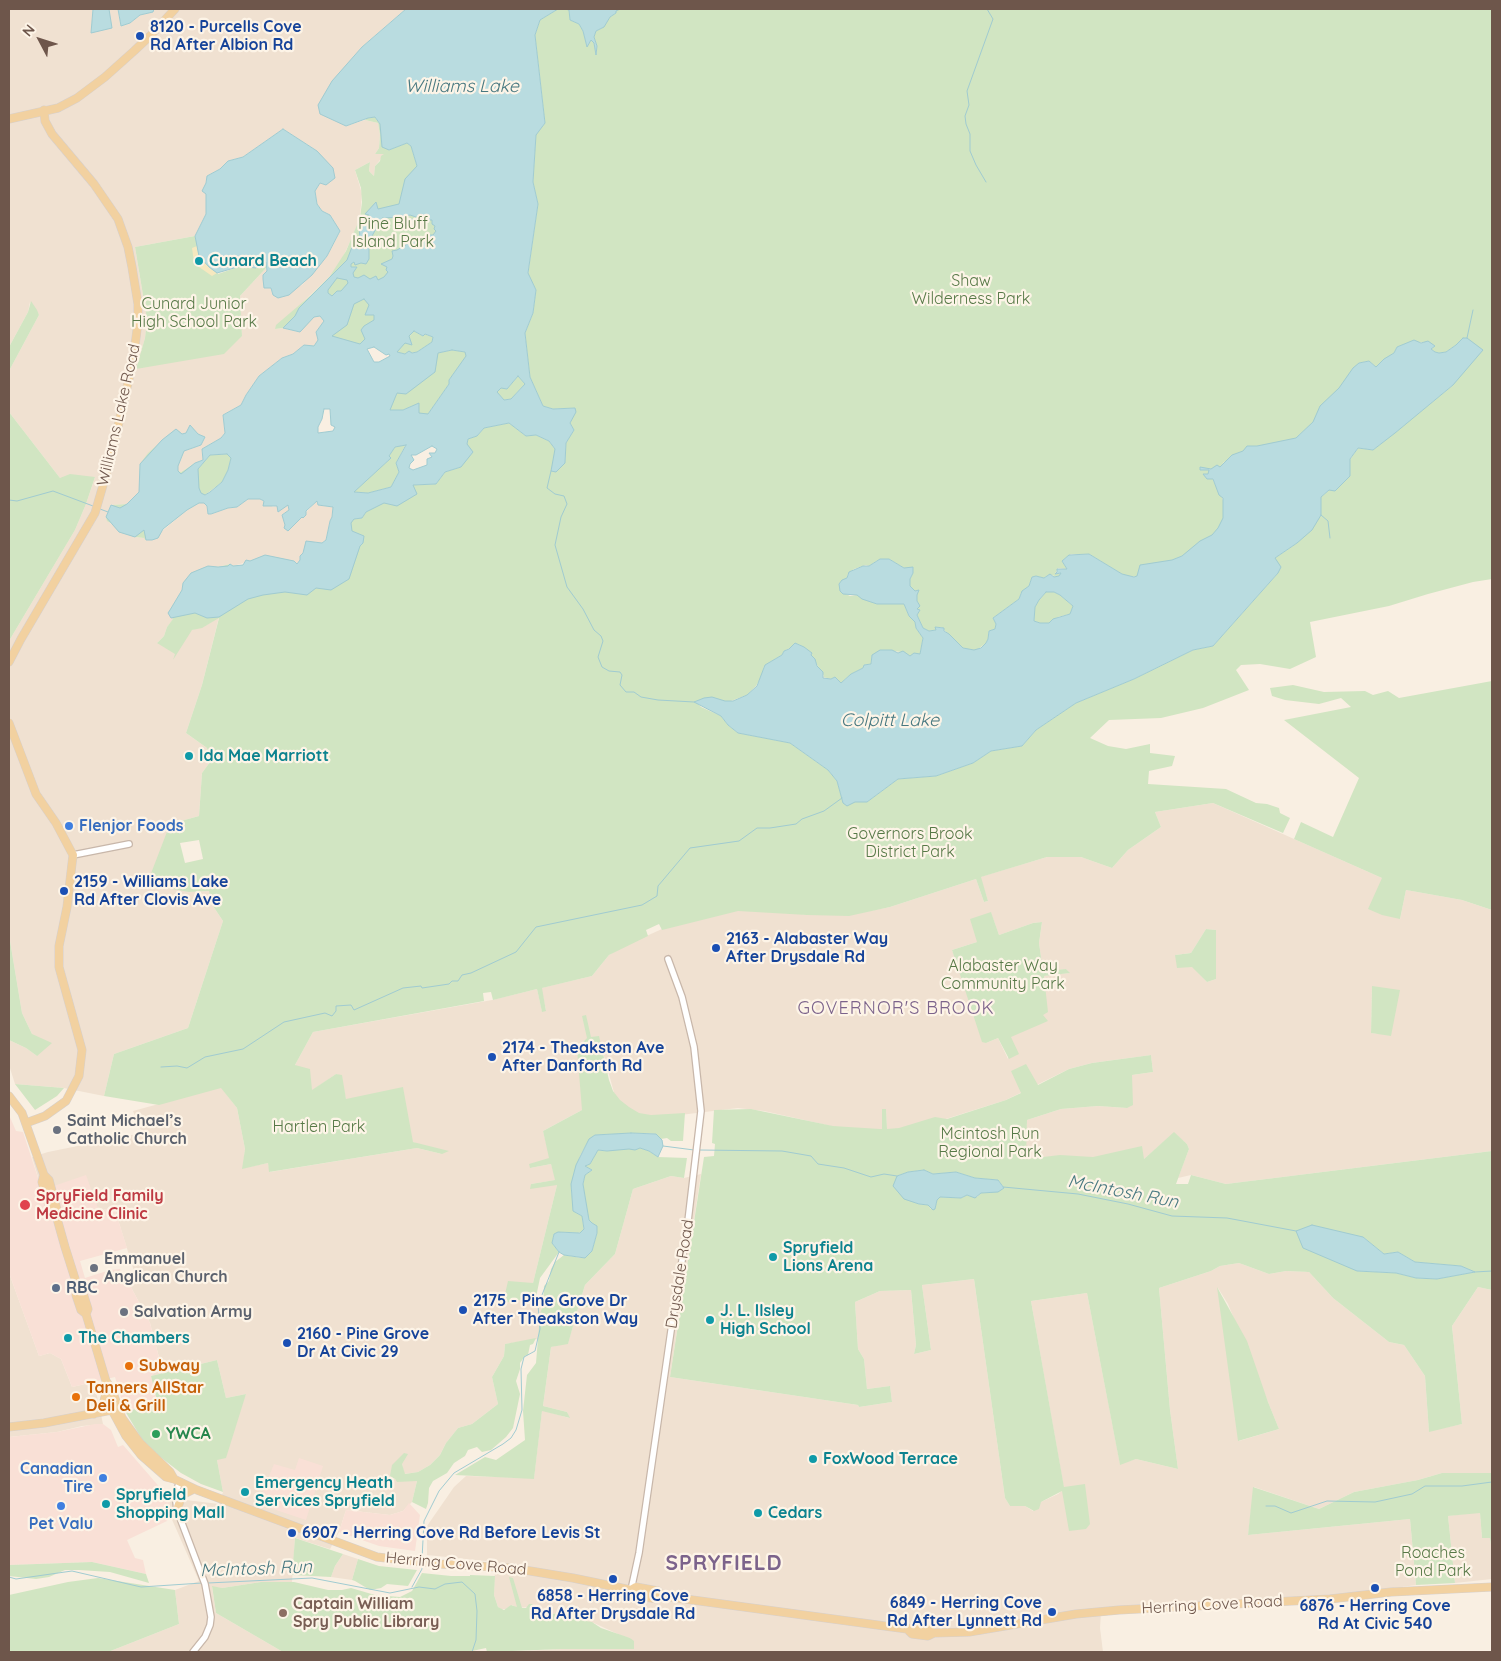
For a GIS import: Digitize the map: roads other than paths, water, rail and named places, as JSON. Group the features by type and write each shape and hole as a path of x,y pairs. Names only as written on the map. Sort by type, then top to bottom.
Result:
{"main road":[{"path":"9,119 58,108 89,89 151,35 175,9"},
{"name":"Williams Lake Road","path":"9,662 95,513 108,470 131,369 138,322 138,304 128,247 118,219 94,184 52,134 45,121 44,110"},
{"path":"9,723 36,794 56,823 73,855 67,908 59,946 59,968 82,1046 81,1071 66,1101 45,1116 26,1123"},
{"name":"Herring Cove Road","path":"9,1096 22,1114 44,1176 49,1180 57,1210 56,1215 78,1287 76,1295 81,1310 86,1314 106,1381 106,1392 115,1410 132,1434 177,1480"},
{"name":"Herring Cove Road","path":"106,1381 112,1390 118,1424 134,1447 166,1477 377,1557 431,1564 512,1568 631,1590 636,1587 658,1591 662,1596 907,1629 912,1634 928,1636 934,1633 969,1632 1076,1614 1119,1610 1330,1599 1391,1592 1492,1587"},
{"path":"94,1414 103,1405 106,1392"},
{"path":"9,1427 44,1423 115,1410"},
{"path":"94,1414 109,1418 118,1424"},
{"path":"177,1510 178,1502 182,1495 194,1489"}],"street":[{"path":"73,855 129,844"},
{"name":"Drysdale Road","path":"631,1590 639,1552 686,1238 701,1111 694,1047 682,998 668,959"},
{"path":"177,1480 175,1493 177,1510 206,1588 211,1620 204,1639 193,1652"}],"water":[{"path":"93,9 109,9 112,28 91,33"},
{"path":"118,9 154,9 153,12 140,15 130,23 121,26"},
{"name":"Williams Lake","path":"406,9 558,9 540,20 535,35 545,123 536,135 533,182 538,204 528,273 536,290 533,313 525,333 530,377 543,406 553,409 575,408 576,412 570,423 574,430 566,443 565,463 556,472 551,471 555,449 549,441 536,435 526,436 509,423 484,428 477,436 468,439 467,444 473,452 461,467 445,472 436,484 413,485 417,494 397,506 384,503 366,512 362,518 354,519 351,523 352,531 364,536 363,543 360,546 349,579 331,590 316,588 307,595 285,592 263,595 248,599 219,617 207,618 195,613 171,618 168,613 182,590 183,583 191,573 208,566 243,565 246,560 250,561 265,555 294,561 297,564 303,553 306,541 322,543 326,540 333,507 318,505 317,501 306,511 306,515 288,531 284,528 282,515 289,510 288,505 278,512 277,506 263,506 264,501 260,499 248,499 237,507 211,514 208,514 207,506 204,503 199,503 163,529 158,538 152,540 146,540 144,530 135,537 119,532 106,517 111,505 120,508 139,492 140,464 162,440 176,429 182,434 186,433 190,425 198,434 205,437 201,445 184,451 178,466 178,471 181,474 195,463 203,460 202,449 221,438 225,433 223,415 241,405 259,376 282,358 293,354 304,345 314,346 318,340 316,332 324,321 320,316 314,317 300,332 283,328 295,316 299,308 347,260 352,247 360,239 359,224 361,219 364,216 366,219 369,217 369,215 365,214 376,202 378,209 399,204 405,179 417,166 411,146 407,143 389,150 382,147 380,124 375,117 346,126 320,114 318,105 332,81 362,47","holes":["421,214 423,217 421,222 415,224 413,219 411,220 412,228 417,228 424,220 429,222 429,220 432,220 436,231 433,235 428,235 420,241 411,242 392,251 392,259 381,264 387,267 386,270 388,272 384,277 378,280 376,276 370,279 364,275 358,278 354,277 353,273 357,267 351,267 351,264 354,262 355,265 366,264 369,259 369,245 365,247 360,242 365,241 363,238 366,239 372,236 382,218 410,215 416,217","337,278 347,280 348,283 341,291 337,291 332,296 328,293 328,290","364,299 369,305 365,315 374,315 374,320 361,330 365,339 360,344 332,336 347,325 354,304","414,331 423,336 425,334 433,337 432,342 417,352 412,353 409,351 405,354 397,352 405,343 412,345 409,336","374,347 390,356 379,362 374,362 367,349","452,350 465,352 466,356 428,414 419,413 419,403 403,410 390,410 397,393 406,394 435,372 438,353","518,376 525,384 511,399 504,400 497,392 501,388 507,389","324,409 330,409 331,425 335,427 333,431 318,433","406,445 396,463 399,472 391,487 368,493 354,492 391,458 389,456 395,447","432,446 437,449 435,453 429,453 432,457 427,459 427,465 413,470 409,468 414,460 411,455 416,455","227,454 231,458 222,482 205,495 201,493 199,488 198,469 210,455"]},
{"path":"565,9 620,9 610,17 604,27 596,31 594,37 597,46 596,55 594,43 591,40 587,47 579,24 570,20 569,10"},
{"path":"283,129 317,151 333,168 335,178 326,185 320,183 315,191 317,204 322,211 330,215 340,231 327,256 312,275 289,295 278,298 273,295 271,288 264,288 263,275 267,271 266,262 262,262 256,268 241,266 217,273 199,256 195,236 206,214 206,194 202,191 207,176 220,169 228,161 243,157"},
{"name":"Colpitt Lake","path":"1463,338 1467,338 1483,350 1453,385 1395,433 1373,450 1358,448 1350,459 1350,476 1335,491 1329,490 1321,497 1321,515 1312,530 1275,558 1281,567 1278,573 1213,646 1193,650 1134,679 1076,703 1036,730 1022,746 991,751 973,763 936,776 898,779 867,802 855,802 847,806 843,803 837,781 828,770 790,743 738,733 721,716 694,702 712,697 733,701 747,695 757,686 765,665 782,655 784,651 795,643 812,653 811,655 815,659 817,666 823,672 823,678 831,679 835,677 841,683 851,674 863,668 864,665 871,664 872,655 880,650 892,650 898,653 903,651 910,656 914,653 920,654 923,638 904,604 877,604 862,599 857,595 843,594 840,591 839,584 847,578 849,572 863,566 869,566 880,559 889,559 904,568 913,567 910,586 915,591 919,590 917,601 920,606 917,609 920,610 917,615 923,628 929,631 936,630 935,627 944,628 944,631 963,648 974,650 981,648 986,643 989,631 995,629 996,624 993,618 1019,599 1022,591 1029,586 1032,577 1044,578 1050,574 1054,577 1059,576 1061,573 1055,574 1057,569 1067,569 1062,561 1069,555 1089,554 1122,574 1134,577 1137,576 1140,565 1172,560 1182,556 1200,541 1212,535 1223,518 1223,498 1219,495 1213,479 1207,479 1203,474 1208,474 1209,470 1200,470 1200,467 1211,469 1217,465 1220,467 1232,455 1243,451 1247,446 1257,446 1296,438 1313,422 1320,406 1339,388 1353,368 1359,363 1369,361 1376,367 1394,353 1397,347 1414,340 1421,343 1428,341 1435,346 1431,349 1439,353 1446,352","holes":["1046,592 1054,592 1073,606 1070,614 1053,619 1049,623 1034,621 1035,607 1039,600"]},
{"path":"656,1134 662,1140 663,1146 658,1157 640,1148 635,1150 598,1150 590,1164 585,1166 592,1170 585,1175 583,1184 589,1220 597,1226 592,1251 585,1258 564,1255 552,1243 554,1234 558,1232 580,1233 584,1229 582,1216 573,1211 571,1184 576,1165 589,1139 595,1135"},
{"path":"924,1170 933,1174 956,1172 975,1178 998,1180 1004,1188 998,1192 981,1193 975,1198 967,1195 961,1198 940,1197 933,1210 928,1205 904,1199 893,1186 897,1176 908,1172"},
{"path":"1312,1225 1363,1237 1384,1254 1398,1252 1415,1262 1461,1266 1475,1272 1437,1279 1416,1278 1396,1273 1357,1271 1303,1248 1296,1231"}],"waterway":[{"path":"986,182 970,151 970,134 965,116 969,105 967,91 993,19 987,9"},
{"path":"1467,338 1473,310"},
{"path":"551,471 547,488 555,494 564,496 567,504 561,517 555,545 567,587 603,641 598,657 602,667 609,671 620,672 622,675 620,685 626,692 634,692 641,697 658,700 694,702"},
{"path":"9,500 17,501 53,491 93,506"},
{"path":"100,509 108,512"},
{"path":"1321,515 1328,521 1330,538"},
{"path":"161,1067 177,1066 187,1068 205,1057 243,1049 284,1022 325,1013 332,1016 336,1011 336,1006 351,1005 354,1010 403,988 421,986 422,988 458,981 462,975 471,973 516,952 536,927 642,905 657,896 658,886 690,848 739,841 757,828 796,824 802,819 824,811 842,798"},
{"name":"McIntosh Run","path":"663,1146 694,1150"},
{"name":"McIntosh Run","path":"698,1150 782,1151 811,1156 818,1164 844,1168 871,1177 884,1174 897,1176"},
{"name":"McIntosh Run","path":"1003,1187 1078,1194 1128,1204 1172,1216 1227,1218 1296,1231"},
{"name":"McIntosh Run","path":"422,1559 424,1521 439,1491 454,1473 503,1444 511,1438 516,1430 522,1410 521,1369 524,1357 535,1351 540,1329 538,1305 559,1252"},
{"name":"McIntosh Run","path":"1475,1272 1492,1271"},
{"path":"1266,1506 1275,1506 1291,1513 1327,1501 1375,1502 1412,1494 1425,1486 1462,1486 1492,1482"},
{"name":"McIntosh Run","path":"412,1587 422,1566"},
{"name":"McIntosh Run","path":"9,1577 16,1579 72,1571 141,1587 202,1583"},
{"name":"McIntosh Run","path":"208,1583 312,1578 390,1593 419,1587 435,1589 445,1584 462,1582 475,1594 477,1611 476,1640 472,1652"}],"place":[{"name":"8120 - Purcells Cove Rd After Albion Rd","path":"140,36"},
{"name":"Cunard Beach","path":"199,261"},
{"name":"Ida Mae Marriott","path":"189,756"},
{"name":"Flenjor Foods","path":"69,826"},
{"name":"2159 - Williams Lake Rd After Clovis Ave","path":"64,891"},
{"name":"2163 - Alabaster Way After Drysdale Rd","path":"716,948"},
{"name":"2174 - Theakston Ave After Danforth Rd","path":"492,1057"},
{"name":"Saint Michael’s Catholic Church","path":"57,1130"},
{"name":"SpryField Family Medicine Clinic","path":"25,1205"},
{"name":"Spryfield Lions Arena","path":"773,1257"},
{"name":"Emmanuel Anglican Church","path":"94,1268"},
{"name":"RBC","path":"56,1288"},
{"name":"2175 - Pine Grove Dr After Theakston Way","path":"463,1310"},
{"name":"Salvation Army","path":"124,1312"},
{"name":"J. L. Ilsley High School","path":"710,1320"},
{"name":"The Chambers","path":"68,1338"},
{"name":"2160 - Pine Grove Dr At Civic 29","path":"287,1343"},
{"name":"Subway","path":"129,1366"},
{"name":"Tanners AllStar Deli & Grill","path":"76,1397"},
{"name":"YWCA","path":"156,1434"},
{"name":"FoxWood Terrace","path":"813,1459"},
{"name":"Canadian Tire","path":"103,1478"},
{"name":"Emergency Heath Services Spryfield","path":"245,1492"},
{"name":"Spryfield Shopping Mall","path":"106,1504"},
{"name":"Pet Valu","path":"61,1506"},
{"name":"Cedars","path":"758,1513"},
{"name":"6907 - Herring Cove Rd Before Levis St","path":"292,1533"},
{"name":"6858 - Herring Cove Rd After Drysdale Rd","path":"613,1579"},
{"name":"6876 - Herring Cove Rd At Civic 540","path":"1375,1588"},
{"name":"6849 - Herring Cove Rd After Lynnett Rd","path":"1052,1612"},
{"name":"Captain William Spry Public Library","path":"283,1613"}],"district":[{"name":"GOVERNOR'S BROOK","path":"896,1009"},
{"name":"SPRYFIELD","path":"724,1564"}],"park label":[{"name":"Pine Bluff Island Park","path":"393,233"},
{"name":"Shaw Wilderness Park","path":"971,290"},
{"name":"Cunard Junior High School Park","path":"194,313"},
{"name":"Governors Brook District Park","path":"910,843"},
{"name":"Alabaster Way Community Park","path":"1003,975"},
{"name":"Hartlen Park","path":"319,1127"},
{"name":"Mcintosh Run Regional Park","path":"990,1143"},
{"name":"Roaches Pond Park","path":"1433,1562"}]}
